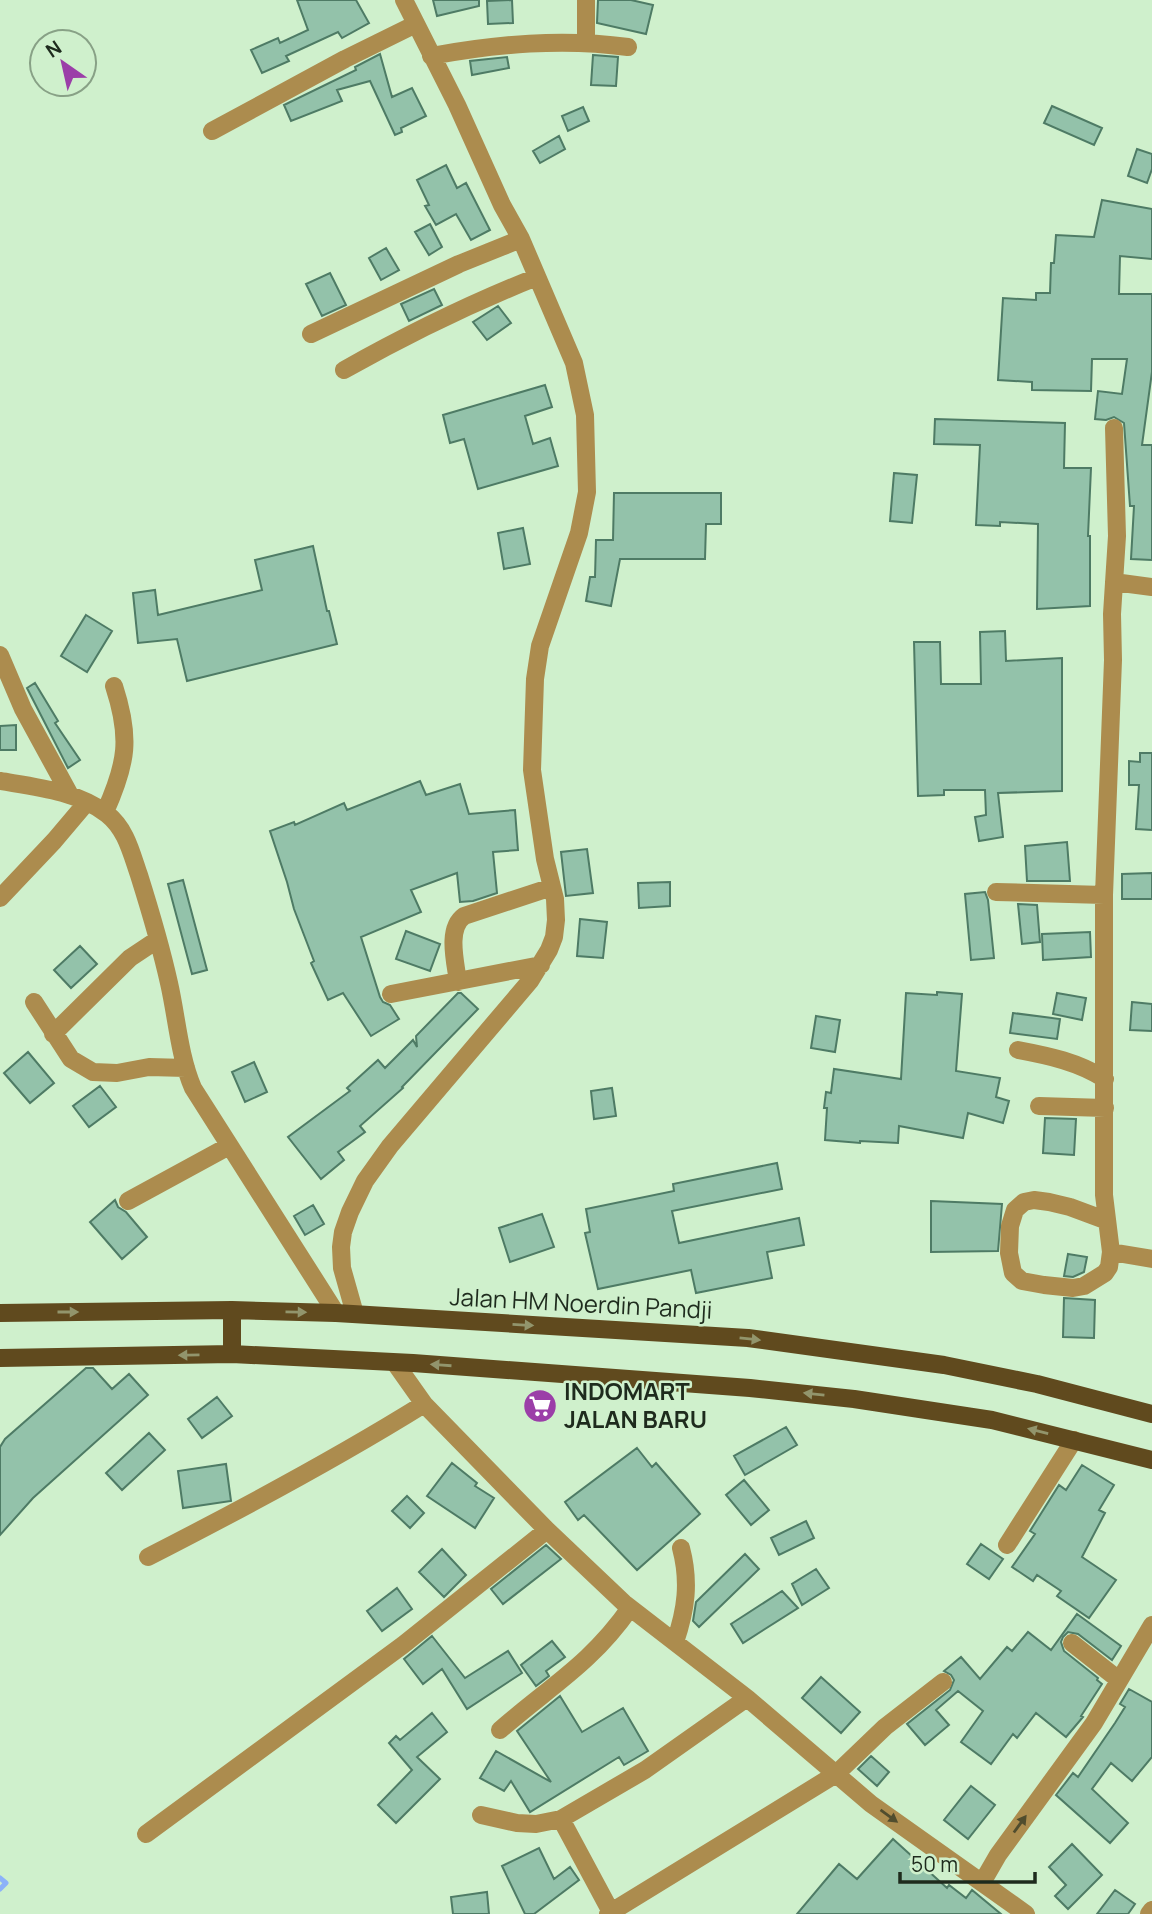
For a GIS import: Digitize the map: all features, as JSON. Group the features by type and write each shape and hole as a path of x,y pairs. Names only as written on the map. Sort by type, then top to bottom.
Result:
{"main road":[{"name":"Jalan HM Noerdin Pandji","path":"0,1312 232,1310 336,1313 748,1338 944,1366 1037,1384 1152,1414"},
{"path":"232,1310 232,1354"},
{"path":"0,1358 232,1354 667,1381 854,1399 992,1420 1152,1460"}],"street":[{"path":"355,1314 342,1268 341,1247 350,1212 365,1181 390,1146 506,1011 541,965 554,937 556,920 552,887 535,804 532,770 535,679 540,646 579,533 587,492 585,415 574,363 521,239 502,205 457,105 404,0"},
{"path":"586,0 586,43"},
{"path":"212,131 416,24"},
{"path":"431,56 475,48 543,42 628,47"},
{"path":"311,334 458,264 521,239"},
{"path":"344,370 470,304 537,278"},
{"path":"1105,1220 1048,1202 1024,1202 1015,1210 1010,1226 1011,1268 1016,1277 1022,1281 1073,1288 1084,1286 1109,1267 1111,1252 1105,1220 1104,895 1117,536 1114,428"},
{"path":"1114,582 1152,587"},
{"path":"0,655 23,709 70,795"},
{"path":"105,812 120,771 126,738 125,722 114,686"},
{"path":"0,781 70,795 105,812 119,826 126,838 144,892 169,983 186,1068 201,1102 336,1313"},
{"path":"0,898 87,802"},
{"path":"458,982 454,946 455,929 459,920 552,887"},
{"path":"996,892 1104,895"},
{"path":"53,1034 130,958 156,940"},
{"path":"391,994 541,965"},
{"path":"34,1002 71,1059 93,1072 117,1073 149,1066 186,1068"},
{"path":"1018,1051 1053,1056 1105,1079"},
{"path":"1039,1106 1105,1108"},
{"path":"128,1200 229,1146"},
{"path":"1111,1252 1152,1259"},
{"path":"396,1363 424,1404 547,1530 630,1608 747,1698 871,1804 1026,1914"},
{"path":"148,1557 294,1482 424,1404"},
{"path":"1007,1545 1074,1440"},
{"path":"146,1833 402,1645 547,1530"},
{"path":"675,1642 687,1595 687,1576 681,1548"},
{"path":"500,1730 591,1656 630,1608"},
{"path":"982,1881 1094,1723 1152,1625"},
{"path":"1072,1643 1119,1680"},
{"path":"561,1819 610,1913 836,1774 885,1727 943,1682"},
{"path":"481,1815 536,1824 561,1819 645,1770 747,1698"}],"building":[{"path":"297,0 356,0 369,23 342,38 338,32 286,56 289,61 262,73 251,50 278,38 280,43 308,30"},
{"path":"433,0 479,0 479,6 437,16"},
{"path":"512,0 513,23 488,24 487,1"},
{"path":"598,0 631,0 653,5 646,34 597,23"},
{"path":"380,54 392,97 412,88 426,116 401,128 402,132 395,135 370,81 337,90 342,101 291,121 284,105 356,70 355,67"},
{"path":"593,55 618,57 616,86 591,85"},
{"path":"507,57 509,68 472,75 470,61"},
{"path":"1052,106 1102,128 1094,145 1044,123"},
{"path":"583,107 589,121 568,131 562,116"},
{"path":"559,136 565,149 540,163 533,151"},
{"path":"1137,149 1152,154 1152,169 1147,183 1128,176"},
{"path":"446,165 457,188 466,183 490,230 471,240 456,214 436,225 425,206 429,205 417,180"},
{"path":"1102,200 1152,209 1152,259 1120,256 1119,294 1152,294 1152,372 1142,445 1152,445 1152,560 1131,559 1134,506 1130,506 1124,423 1114,417 1106,420 1095,419 1098,391 1122,394 1127,359 1092,359 1091,391 1032,390 1032,382 998,380 1003,298 1036,300 1036,293 1050,293 1056,235 1094,237"},
{"path":"430,224 442,247 429,255 415,232"},
{"path":"386,248 399,270 381,280 369,258"},
{"path":"330,273 346,305 322,316 306,284"},
{"path":"434,289 442,305 409,321 401,304"},
{"path":"498,306 511,323 487,340 473,322"},
{"path":"545,385 552,407 525,416 533,444 550,438 558,466 478,489 464,439 450,443 443,415"},
{"path":"935,419 1065,423 1064,468 1091,468 1088,536 1090,606 1037,609 1038,524 1000,522 1000,526 976,525 980,445 934,444"},
{"path":"894,473 917,475 912,523 890,521"},
{"path":"614,493 721,493 721,524 706,524 705,559 620,559 611,606 586,601 590,577 595,577 596,540 613,540"},
{"path":"523,528 530,564 504,569 498,533"},
{"path":"313,546 337,644 187,681 177,639 138,643 133,593 155,590 158,615 262,590 255,560"},
{"path":"86,615 112,631 87,672 61,656"},
{"path":"1005,631 1006,661 1062,658 1062,791 998,793 1003,837 979,841 975,817 986,815 985,790 944,790 944,795 918,796 914,642 940,642 941,684 981,684 980,632"},
{"path":"35,683 58,721 55,723 80,760 68,768 27,688"},
{"path":"16,725 16,750 0,750 0,726"},
{"path":"1140,753 1152,753 1152,830 1136,829 1139,785 1129,785 1129,761 1140,762"},
{"path":"420,781 426,795 460,784 469,814 515,810 518,850 493,852 497,893 473,901 460,902 457,873 411,890 421,912 361,937 380,997 390,1005 399,1019 371,1036 343,993 328,1000 311,963 314,961 294,909 270,831 294,822 295,825 344,803 347,810"},
{"path":"1067,842 1070,881 1027,881 1025,846"},
{"path":"587,849 593,893 566,896 561,852"},
{"path":"1152,873 1152,899 1122,899 1122,874"},
{"path":"183,880 207,970 192,974 168,884"},
{"path":"670,882 670,906 639,908 638,883"},
{"path":"985,892 994,958 971,960 965,894"},
{"path":"1018,904 1037,905 1040,942 1022,944"},
{"path":"580,919 607,922 603,958 577,956"},
{"path":"406,931 440,944 430,971 396,959"},
{"path":"1090,932 1091,957 1043,960 1042,934"},
{"path":"80,946 97,964 71,988 54,970"},
{"path":"937,992 962,994 956,1071 1000,1078 996,1097 1009,1101 1003,1123 968,1113 963,1138 899,1126 898,1143 825,1140 826,1092 831,1093 834,1069 901,1079 906,993 937,995"},
{"path":"458,993 478,1009 403,1088 360,1126 365,1132 338,1152 344,1160 321,1179 288,1137 350,1091 347,1088 378,1060 385,1068 413,1040 417,1047 416,1036"},
{"path":"1057,993 1086,998 1082,1020 1053,1014"},
{"path":"1132,1002 1152,1004 1152,1031 1130,1030"},
{"path":"1013,1013 1060,1019 1057,1039 1010,1033"},
{"path":"816,1016 840,1020 835,1052 811,1048"},
{"path":"28,1052 54,1083 30,1103 4,1073"},
{"path":"254,1062 267,1092 245,1102 232,1072"},
{"path":"100,1086 116,1107 89,1127 73,1106"},
{"path":"612,1088 616,1116 594,1119 591,1091"},
{"path":"1045,1118 1076,1119 1074,1155 1043,1153"},
{"path":"777,1163 782,1189 672,1211 679,1243 799,1218 804,1245 767,1252 772,1278 696,1293 691,1270 598,1289 585,1233 590,1232 586,1209 674,1191 673,1184"},
{"path":"115,1200 118,1207 126,1212 147,1237 122,1259 90,1222"},
{"path":"931,1201 1002,1204 998,1251 931,1252"},
{"path":"313,1205 324,1224 305,1235 294,1216"},
{"path":"542,1214 554,1247 510,1262 499,1228"},
{"path":"1068,1254 1087,1257 1084,1272 1073,1277 1064,1276"},
{"path":"1064,1298 1095,1300 1094,1338 1063,1337"},
{"path":"86,1368 93,1368 112,1389 129,1374 148,1395 33,1498 0,1535 0,1447 5,1439"},
{"path":"217,1397 232,1416 202,1438 188,1419"},
{"path":"786,1427 797,1445 745,1475 734,1456"},
{"path":"149,1433 165,1450 122,1490 106,1473"},
{"path":"637,1448 652,1467 656,1463 700,1514 637,1570 584,1515 578,1520 565,1502"},
{"path":"452,1463 477,1483 475,1486 494,1498 475,1528 427,1496"},
{"path":"226,1464 231,1501 183,1508 178,1471"},
{"path":"1082,1465 1114,1485 1099,1510 1105,1513 1082,1557 1116,1580 1089,1618 1057,1596 1061,1591 1037,1575 1033,1581 1012,1567 1035,1534 1030,1531 1059,1485 1066,1490"},
{"path":"744,1480 769,1510 751,1525 726,1495"},
{"path":"407,1496 424,1513 410,1528 392,1511"},
{"path":"806,1521 814,1538 779,1555 771,1538"},
{"path":"981,1544 1003,1559 989,1579 967,1564"},
{"path":"546,1545 561,1559 503,1604 491,1589"},
{"path":"442,1549 466,1575 444,1597 419,1572"},
{"path":"745,1554 759,1569 699,1627 693,1621 696,1602"},
{"path":"816,1569 829,1588 802,1605 792,1584"},
{"path":"397,1588 412,1609 382,1631 367,1611"},
{"path":"782,1591 798,1608 743,1643 731,1624"},
{"path":"1077,1614 1121,1646 1112,1660 1078,1634 1068,1632 1063,1637 1061,1642 1064,1651 1102,1684 1081,1716 1083,1717 1066,1737 1036,1713 1017,1738 1013,1734 991,1764 961,1742 983,1711 958,1691 936,1710 949,1725 925,1745 907,1724 950,1690 954,1680 944,1671 961,1657 980,1679 1007,1647 1012,1651 1028,1632 1051,1650"},
{"path":"432,1636 465,1678 508,1651 522,1673 467,1709 442,1669 423,1684 404,1659"},
{"path":"552,1641 565,1657 546,1671 549,1676 536,1686 521,1665"},
{"path":"821,1677 860,1712 841,1733 802,1698"},
{"path":"1129,1689 1152,1702 1152,1757 1132,1781 1111,1763 1092,1789 1128,1823 1110,1843 1056,1795 1073,1773 1078,1777 1125,1707 1120,1704"},
{"path":"560,1696 582,1732 623,1708 648,1751 624,1765 619,1757 530,1812 511,1781 504,1791 480,1778 496,1751 551,1782 517,1731"},
{"path":"432,1713 447,1732 417,1757 440,1779 396,1823 378,1805 412,1770 389,1743 396,1736 400,1740"},
{"path":"871,1756 889,1772 877,1786 858,1769"},
{"path":"971,1786 995,1805 968,1839 944,1820"},
{"path":"893,1839 947,1888 949,1885 966,1898 972,1890 1001,1914 797,1914 839,1864 857,1879"},
{"path":"1072,1844 1102,1875 1068,1909 1055,1896 1066,1885 1049,1867"},
{"path":"539,1848 554,1879 570,1867 579,1880 534,1914 525,1914 502,1866"},
{"path":"1115,1890 1135,1904 1128,1914 1097,1914"},
{"path":"487,1892 489,1914 453,1914 451,1897"}],"waterway":[{"path":"0,1878 6,1883 0,1889"}],"place":[{"name":"INDOMART JALAN BARU","path":"540,1406"}]}
